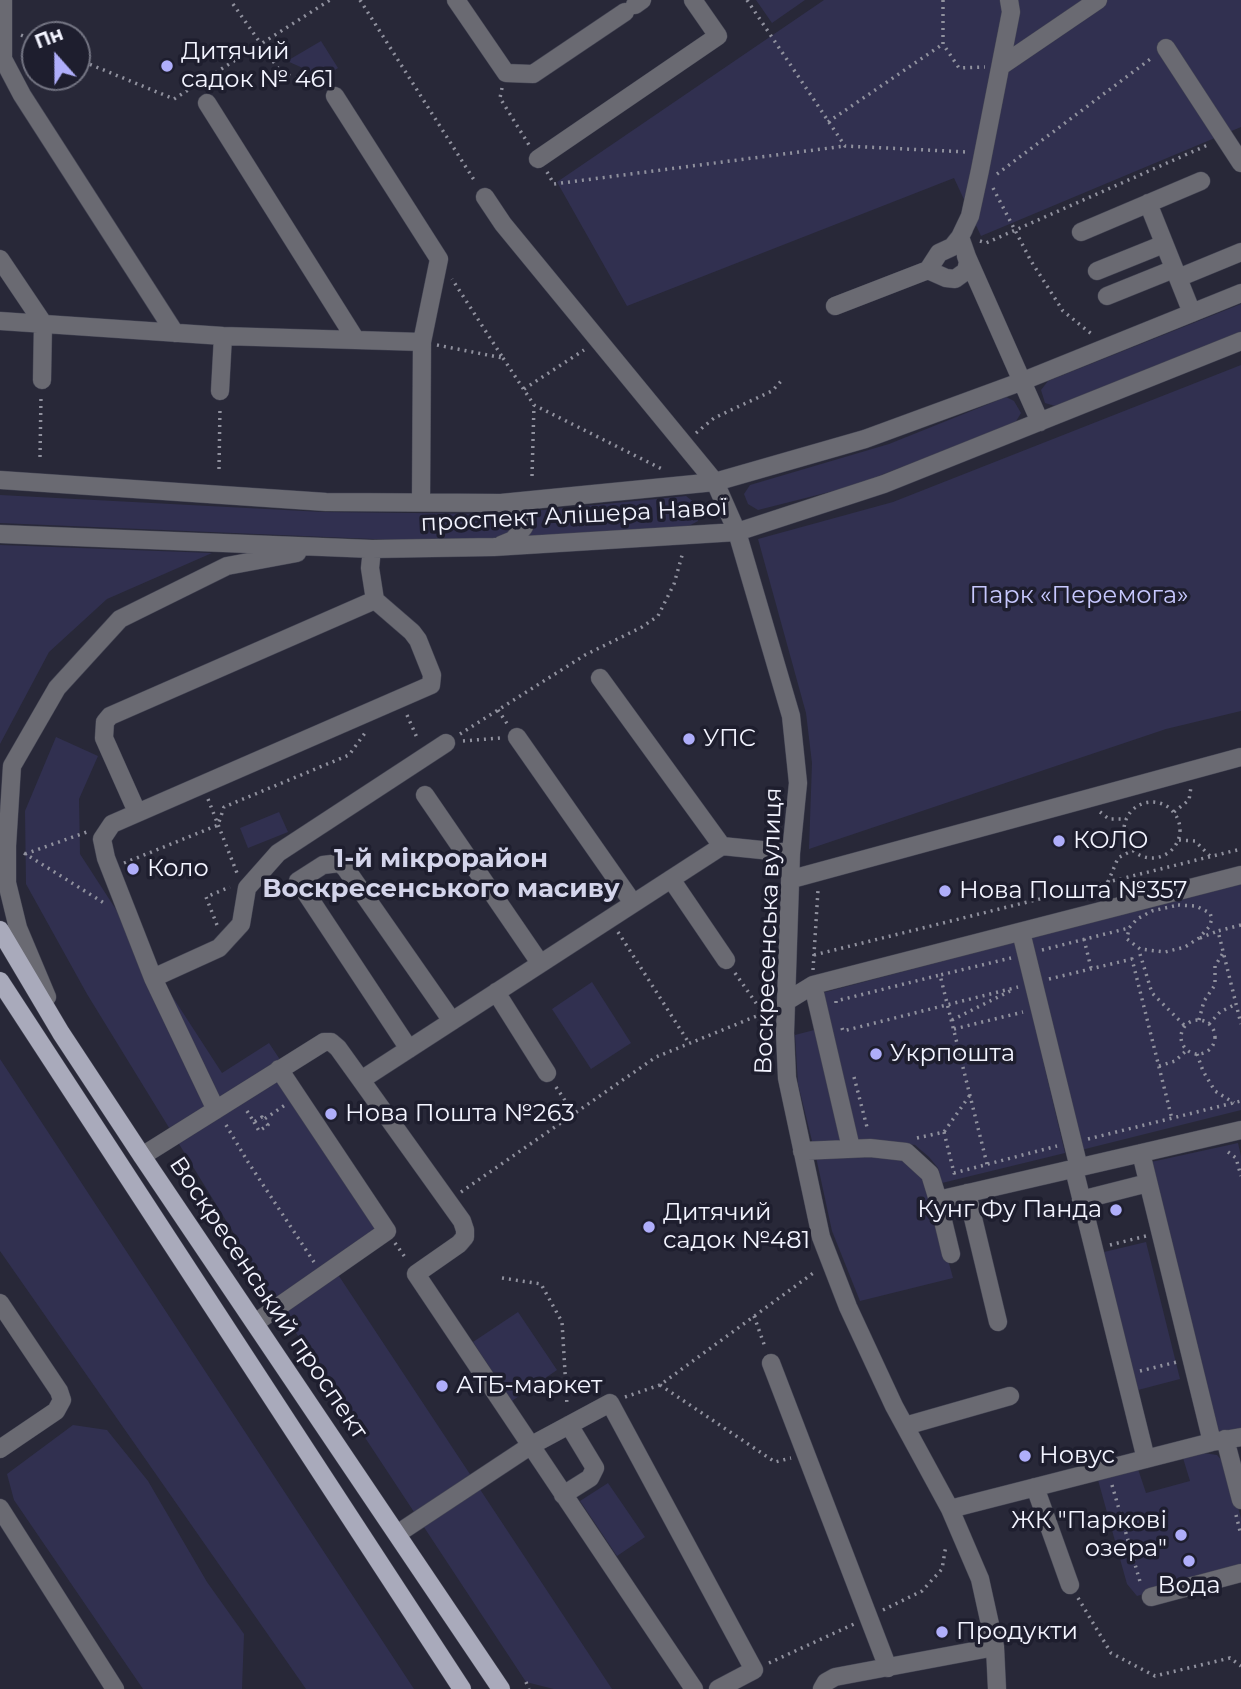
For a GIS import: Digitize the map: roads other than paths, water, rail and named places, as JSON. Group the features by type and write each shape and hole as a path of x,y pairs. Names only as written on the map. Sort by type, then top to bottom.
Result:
{"main road":[{"name":"Воскресенський проспект","path":"0,930 61,1033 142,1156 501,1689"},
{"name":"Воскресенський проспект","path":"0,981 462,1689"}],"street":[{"path":"3,0 4,59 22,94 175,332"},
{"path":"456,0 506,72 533,74 634,5"},
{"path":"538,159 718,36 693,0"},
{"path":"935,268 955,279 964,258 970,214 1011,12 1009,0"},
{"path":"1000,66 1098,0"},
{"path":"1166,48 1241,163"},
{"path":"335,96 439,259 422,342 421,502"},
{"path":"207,103 356,340"},
{"path":"1081,232 1201,181"},
{"name":"Воскресенська вулиця","path":"485,197 503,224 715,482 737,532 791,716 798,783 782,1004 787,1078 821,1237 848,1307 905,1426 950,1509 980,1579 995,1647 997,1689"},
{"path":"1148,203 1192,313"},
{"path":"1097,271 1164,244"},
{"path":"835,306 935,268 943,250 964,258 1040,422"},
{"path":"1107,296 1241,252"},
{"path":"0,258 43,323 42,380"},
{"name":"проспект Алішера Навої","path":"0,480 326,502 501,503 715,482 864,439 1023,381 1241,293"},
{"path":"0,321 223,336 422,342"},
{"path":"220,391 223,336"},
{"name":"проспект Алішера Навої","path":"0,534 372,550 494,547 737,532 884,484 1241,341"},
{"path":"494,547 513,540 524,527 523,516 517,509 501,503"},
{"path":"61,1033 18,928 7,883 12,766 57,688 120,620 227,566 324,547"},
{"path":"216,1110 153,978 103,848 102,839 113,824 137,812 428,688 432,675 418,640 375,600 370,568 372,550"},
{"path":"137,812 104,738 105,722 110,716 375,600"},
{"path":"600,678 722,846"},
{"path":"517,737 633,903"},
{"path":"153,978 219,948 241,924 247,888 278,853 446,743"},
{"path":"792,879 1241,757"},
{"path":"425,795 540,963"},
{"path":"361,1080 722,846 792,853"},
{"path":"409,1049 298,881 323,865 340,863 452,1021"},
{"path":"782,1004 813,985 1241,875"},
{"path":"671,879 726,960"},
{"path":"1021,932 1077,1168 1082,1200 1146,1460"},
{"path":"813,985 851,1148"},
{"path":"496,992 547,1073"},
{"path":"142,1156 316,1045 331,1042 338,1048 462,1221 464,1237 459,1244 416,1274 694,1689"},
{"path":"255,1323 387,1231 279,1069"},
{"path":"938,1200 1141,1153 1240,1134"},
{"path":"802,1151 885,1148 906,1152 930,1174 951,1254"},
{"path":"1141,1153 1191,1359 1226,1439 1241,1500"},
{"path":"1082,1200 1148,1183"},
{"path":"967,1194 998,1322"},
{"path":"0,1303 59,1391 62,1400 56,1411 0,1449"},
{"path":"771,1363 888,1668"},
{"path":"905,1426 1010,1396"},
{"path":"397,1534 530,1446 610,1403 754,1670 718,1689"},
{"path":"563,1495 590,1478 595,1468 569,1425"},
{"path":"950,1509 1226,1439"},
{"path":"1035,1487 1070,1585"},
{"path":"0,1508 115,1689"},
{"path":"1151,1597 1241,1573"},
{"path":"822,1689 826,1682 835,1677 995,1647"}],"place":[{"name":"Дитячий садок № 461","path":"167,66"},
{"name":"УПС","path":"689,739"},
{"name":"КОЛО","path":"1059,841"},
{"name":"Коло","path":"133,869"},
{"name":"Нова Пошта №357","path":"945,891"},
{"name":"Укрпошта","path":"876,1054"},
{"name":"Нова Пошта №263","path":"331,1114"},
{"name":"Кунг Фу Панда","path":"1116,1210"},
{"name":"Дитячий садок №481","path":"649,1227"},
{"name":"АТБ-маркет","path":"442,1386"},
{"name":"Новус","path":"1025,1456"},
{"name":"ЖК \"Паркові озера\"","path":"1181,1535"},
{"name":"Вода","path":"1189,1561"},
{"name":"Продукти","path":"942,1632"}],"district":[{"name":"1-й мікрорайон Воскресенського масиву","path":"441,874"}],"park label":[{"name":"Парк «Перемога»","path":"1079,596"}]}
